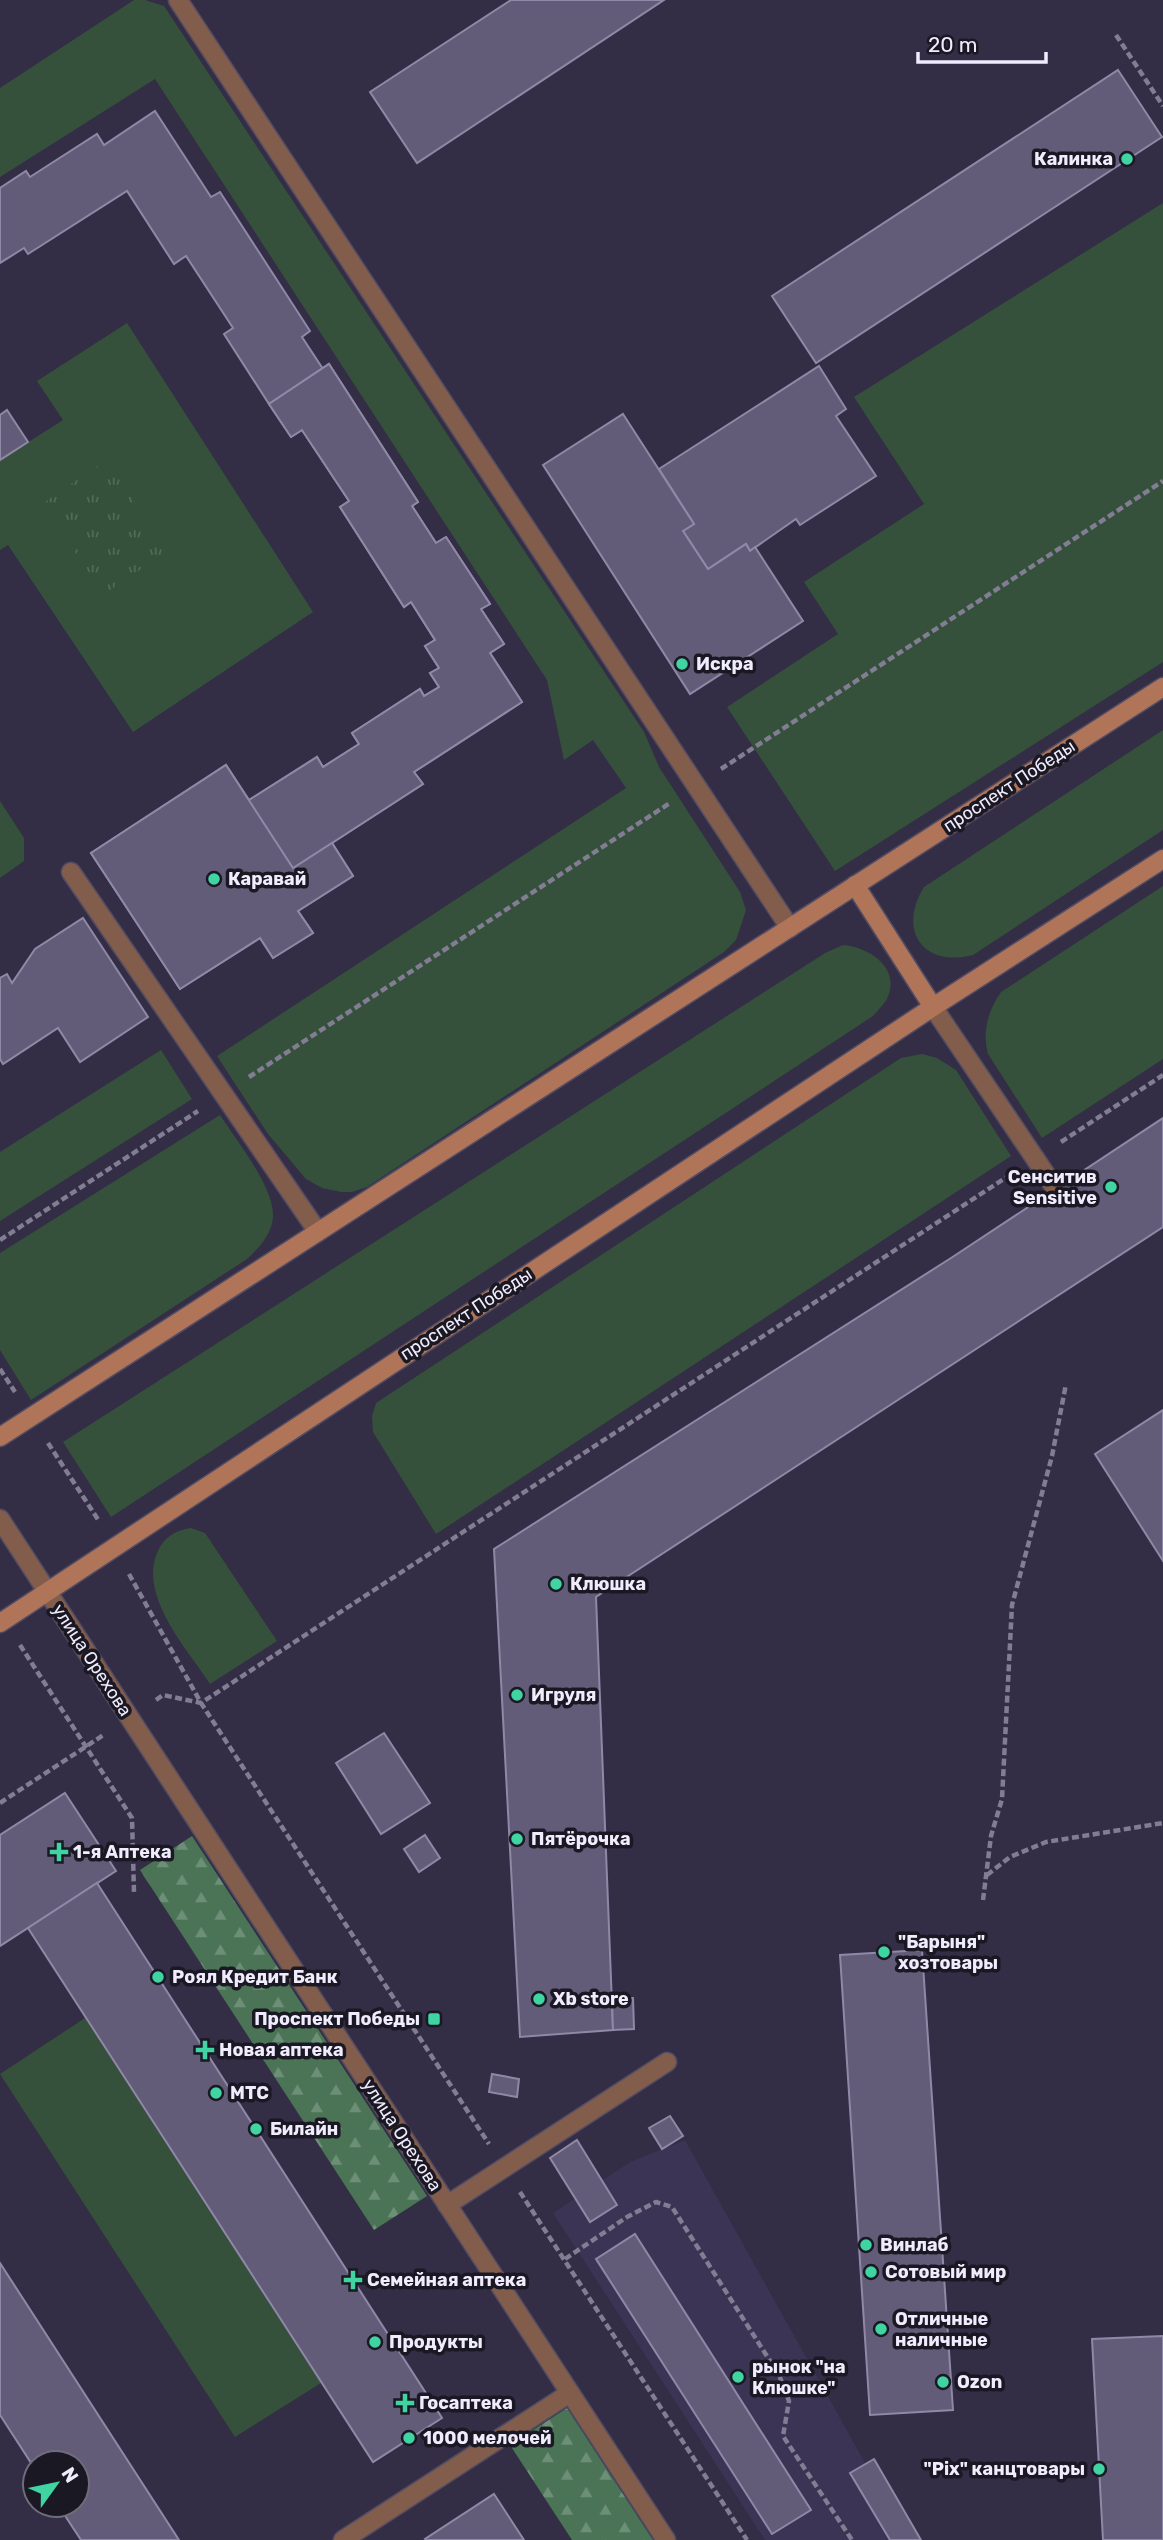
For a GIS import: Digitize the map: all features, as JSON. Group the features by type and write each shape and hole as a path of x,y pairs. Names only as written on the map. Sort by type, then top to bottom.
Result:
{"main road":[{"name":"проспект Победы","path":"0,1437 1163,687"},
{"name":"проспект Победы","path":"2,1622 933,1007 1163,859"},
{"path":"855,885 933,1007"}],"street":[{"path":"178,0 790,928"},
{"path":"71,872 318,1232"},
{"path":"933,1007 1055,1188"},
{"name":"улица Орехова","path":"0,1519 666,2540"},
{"path":"447,2205 667,2062"},
{"path":"343,2540 570,2393"}],"path":[{"path":"1116,35 1163,106"},
{"path":"0,1240 1163,481"},
{"path":"747,2540 201,1703 1163,1075"},
{"path":"983,1900 991,1836 1002,1799 1012,1605 1052,1456 1066,1384"},
{"path":"2,1622 132,1818 134,1893"},
{"path":"0,1802 86,1746"},
{"path":"986,1875 1010,1857 1046,1842 1163,1823"},
{"path":"565,2259 640,2209 656,2202 672,2207 779,2375 789,2401 783,2436 852,2540"}],"shaded area":[{"name":"рынок \"на Клюшке\"","path":"685,2140 908,2540 765,2540 553,2213 630,2162"}],"green space":[{"path":"134,0 145,0 164,6 644,732 659,767 740,892 746,910 736,940 724,952 367,1187 352,1192 322,1188 306,1179 268,1134 217,1056 626,788 593,740 564,760 547,680 155,79 0,177 0,88"},
{"path":"1163,203 1163,662 835,871 727,707 838,634 804,582 924,504 854,397"},
{"path":"127,323 313,612 133,732 8,545 0,550 0,460 63,420 37,381"},
{"path":"106,460 168,551 104,594 42,504"},
{"path":"1163,730 1163,830 973,955 955,958 928,951 914,931 913,918 916,903 924,887"},
{"path":"0,801 24,838 24,861 0,878"},
{"path":"1163,886 1163,1059 1042,1138 988,1054 986,1029 993,1006 1001,992"},
{"path":"843,945 862,949 878,959 889,974 889,994 873,1016 111,1517 63,1442 825,953"},
{"path":"161,1050 192,1099 0,1221 0,1152"},
{"path":"922,1054 937,1058 956,1070 1011,1156 436,1534 373,1432 372,1416 376,1403 901,1058"},
{"path":"220,1115 268,1192 273,1217 264,1240 247,1259 31,1400 0,1350 0,1253"},
{"path":"191,1528 205,1533 277,1641 210,1684 168,1622 154,1587 153,1570 157,1553 163,1543 170,1536"},
{"path":"192,1836 427,2196 374,2230 140,1870"},
{"path":"85,2018 321,2383 235,2437 0,2074"},
{"path":"567,2408 653,2540 572,2540 510,2445"}],"building":[{"path":"511,0 664,0 417,163 370,92"},
{"path":"1118,70 1162,137 816,363 772,296"},
{"path":"155,111 211,197 220,192 310,331 302,337 323,369 269,404 224,334 233,328 186,256 174,264 127,191 28,254 24,248 0,263 0,188 26,171 30,177 97,134 104,145"},
{"path":"329,364 418,502 412,506 436,543 446,537 490,604 481,609 504,644 490,653 522,702 414,772 423,784 293,868 249,800 317,757 323,767 359,744 352,733 420,689 424,696 439,687 430,673 439,668 425,646 435,640 411,602 404,607 340,507 349,501 302,430 291,437 269,404"},
{"path":"329,364 418,502 412,506 436,543 446,537 490,604 481,609 504,644 490,653 522,702 414,772 423,784 332,843 353,876 298,911 313,933 273,958 260,938 180,989 91,853 226,765 249,800 317,757 323,767 359,744 352,733 420,689 424,696 439,687 430,673 439,668 425,646 435,640 411,602 404,607 340,507 349,501 302,430 291,437 269,404"},
{"path":"819,366 846,409 836,416 876,476 800,525 796,519 750,551 746,544 708,569 683,531 694,524 659,469"},
{"path":"7,410 28,442 0,460 0,415"},
{"path":"623,414 694,524 683,531 708,569 746,544 750,551 755,547 803,621 690,694 543,465"},
{"path":"226,765 293,868 332,843 353,876 298,911 313,933 273,958 260,938 180,989 91,853"},
{"path":"83,918 148,1017 80,1062 58,1028 3,1064 0,1059 0,978 7,974 12,983 35,949"},
{"name":"Клюшка","path":"1163,1118 1163,1227 596,1597 613,2030 520,2037 494,1549 951,1258"},
{"path":"1163,1410 1163,1561 1095,1454"},
{"path":"384,1733 430,1803 381,1834 336,1763"},
{"path":"65,1793 116,1871 0,1946 0,1835"},
{"path":"425,1835 440,1858 419,1872 404,1849"},
{"path":"97,1883 442,2418 373,2462 28,1928"},
{"path":"922,1950 953,2410 870,2415 840,1955"},
{"path":"633,1998 634,2029 613,2030 612,1999"},
{"path":"492,2074 519,2079 517,2097 489,2092"},
{"path":"670,2116 683,2136 662,2149 649,2128"},
{"path":"577,2140 617,2205 590,2222 550,2158"},
{"path":"635,2234 811,2510 772,2534 596,2259"},
{"path":"0,2263 179,2540 81,2540 67,2519 91,2519 91,2449 22,2449 0,2415"},
{"path":"1163,2336 1163,2540 1103,2540 1092,2339"},
{"path":"874,2459 921,2540 890,2540 850,2473"},
{"path":"494,2494 524,2540 425,2539"}],"place":[{"name":"Калинка","path":"1127,159"},
{"name":"Искра","path":"682,664"},
{"name":"Каравай","path":"214,879"},
{"name":"Сенситив Sensitive","path":"1111,1187"},
{"name":"Клюшка","path":"556,1584"},
{"name":"Игруля","path":"517,1695"},
{"name":"Пятёрочка","path":"517,1839"},
{"name":"1-я Аптека","path":"59,1852"},
{"name":"\"Барыня\" хозтовары","path":"884,1952"},
{"name":"Роял Кредит Банк","path":"158,1977"},
{"name":"Xb store","path":"539,1999"},
{"name":"Проспект Победы","path":"434,2019"},
{"name":"Новая аптека","path":"205,2050"},
{"name":"МТС","path":"216,2093"},
{"name":"Билайн","path":"256,2129"},
{"name":"Винлаб","path":"866,2245"},
{"name":"Сотовый мир","path":"871,2272"},
{"name":"Семейная аптека","path":"353,2280"},
{"name":"Отличные наличные","path":"881,2329"},
{"name":"Продукты","path":"375,2342"},
{"name":"рынок \"на Клюшке\"","path":"738,2377"},
{"name":"Ozon","path":"943,2382"},
{"name":"Госаптека","path":"405,2403"},
{"name":"1000 мелочей","path":"409,2438"},
{"name":"\"Pix\" канцтовары","path":"1099,2469"}]}
